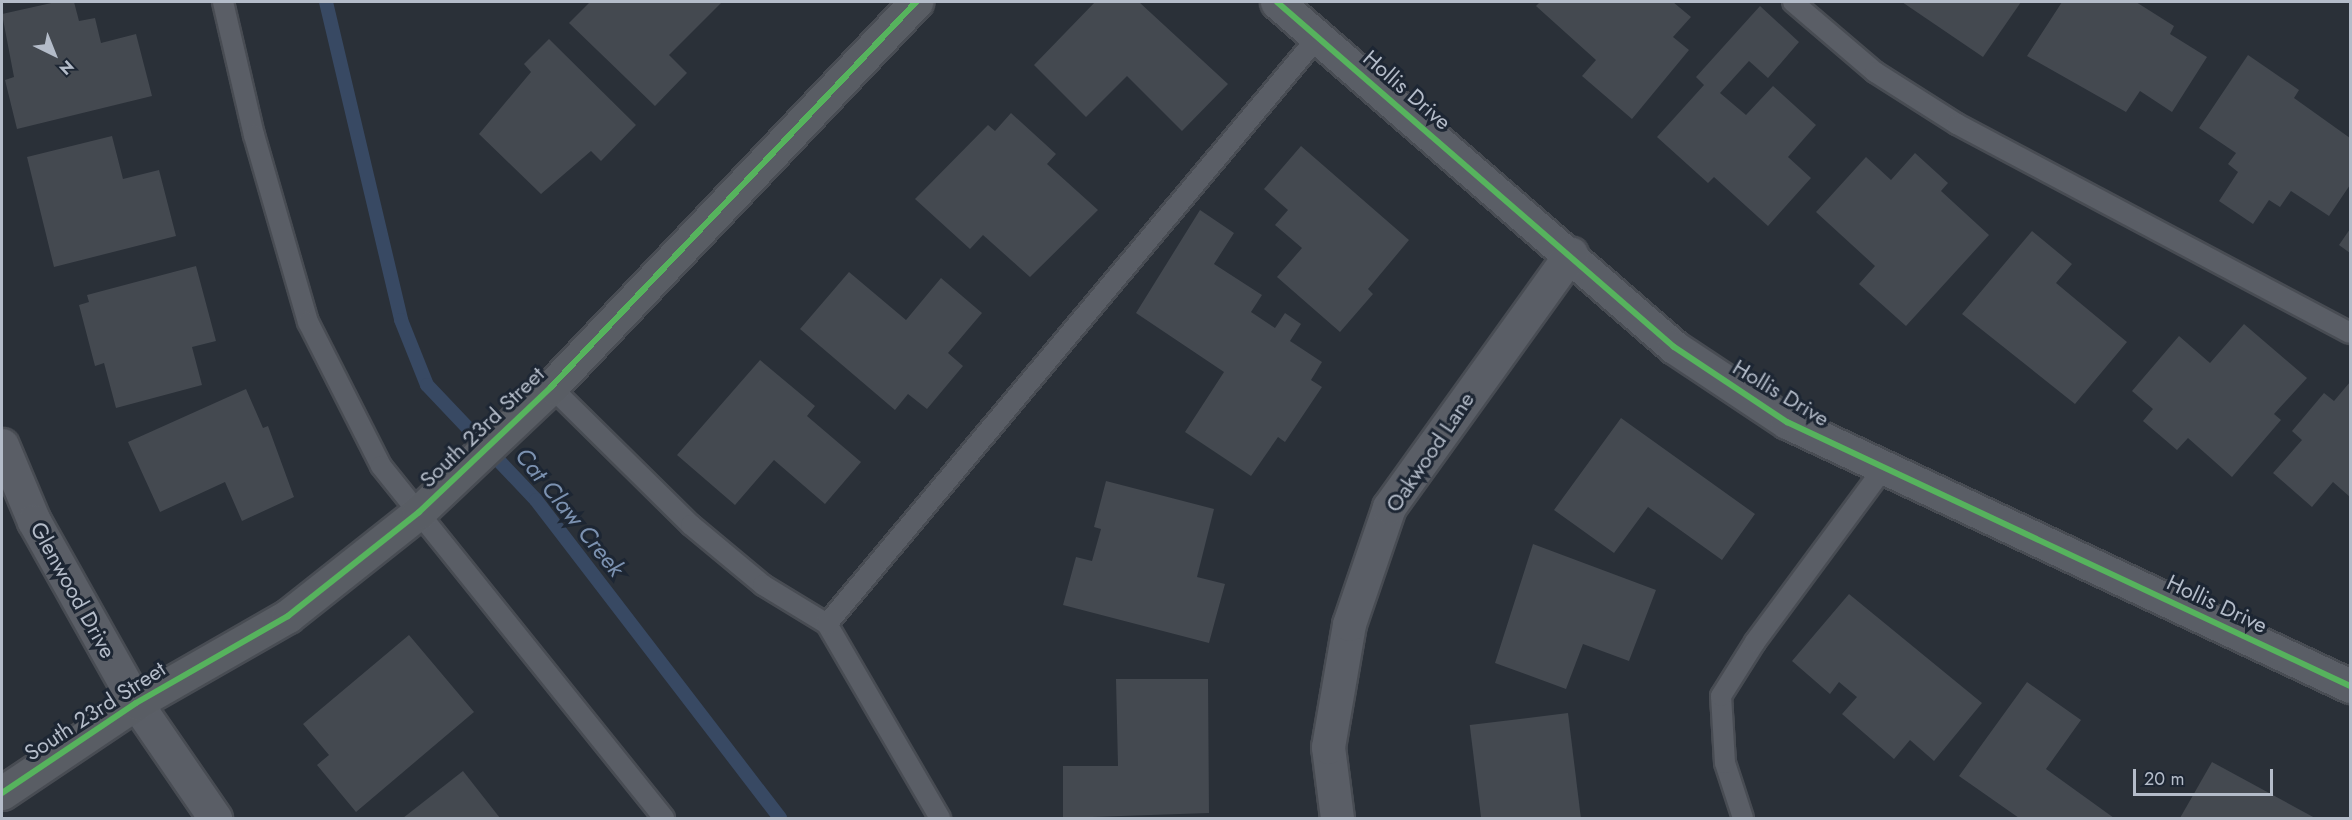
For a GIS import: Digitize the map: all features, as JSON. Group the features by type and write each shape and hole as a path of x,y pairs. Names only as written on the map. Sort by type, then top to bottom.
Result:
{"street":[{"name":"South 23rd Street","path":"2,793 136,703 288,616 419,512 551,387 916,2"},
{"name":"Hollis Drive","path":"1277,2 1571,254 1674,347 1787,422 2350,686"},
{"name":"Oakwood Lane","path":"1337,819 1328,747 1349,624 1389,507 1571,254"},
{"name":"Glenwood Drive","path":"2,445 34,521 136,703 215,819"}],"lane":[{"path":"223,2 254,135 308,322 381,466 664,819"},
{"path":"1792,2 1875,72 1957,124 2350,333"},
{"path":"827,624 1318,37"},
{"path":"551,387 691,525 763,585 827,624 940,819"},
{"path":"1743,819 1725,763 1721,696 1755,642 1883,468"}],"building":[{"path":"56,2 74,2 79,21 95,18 101,43 136,34 152,96 17,129 5,80 14,77 2,14"},
{"path":"590,2 722,2 669,55 687,73 655,106 569,23"},
{"path":"1095,2 1139,2 1228,84 1182,131 1127,76 1086,117 1034,65"},
{"path":"1540,2 1673,2 1691,17 1673,37 1689,50 1632,119 1582,76 1596,60 1536,6"},
{"path":"1902,2 2021,2 1983,57"},
{"path":"2062,2 2136,2 2174,26 2170,34 2207,57 2172,112 2140,91 2126,112 2027,56"},
{"path":"1760,6 1799,42 1768,78 1749,61 1720,93 1746,115 1773,86 1816,125 1788,157 1811,178 1768,226 1714,177 1708,183 1657,137 1704,85 1696,77"},
{"path":"549,39 636,125 601,161 591,151 541,194 479,134 531,72 524,64"},
{"path":"2248,55 2299,90 2294,98 2350,138 2350,185 2329,216 2291,191 2280,207 2269,200 2253,224 2219,201 2238,172 2228,164 2236,153 2199,128"},
{"path":"1011,113 1056,154 1047,164 1098,210 1030,277 983,235 970,249 915,199 988,125 995,131"},
{"path":"112,136 123,179 159,170 176,236 54,267 27,157"},
{"path":"1301,146 1409,240 1368,289 1373,294 1340,332 1277,277 1302,248 1275,225 1288,210 1264,189"},
{"path":"1915,153 1948,183 1941,191 1989,235 1906,326 1859,284 1875,266 1816,212 1866,157 1891,180"},
{"path":"1200,210 1234,233 1214,264 1262,295 1251,312 1275,328 1285,313 1301,324 1290,341 1322,362 1311,380 1322,387 1285,442 1278,437 1251,476 1185,432 1224,372 1136,313"},
{"path":"2350,229 2350,253 2339,245"},
{"path":"2032,231 2072,264 2056,283 2127,342 2075,404 1962,314"},
{"path":"196,266 216,341 192,347 202,385 116,408 104,363 95,366 79,305 89,302 87,295"},
{"path":"849,272 906,320 941,278 982,313 948,353 963,366 927,409 908,394 895,410 800,329"},
{"path":"2244,324 2307,378 2274,414 2281,420 2232,477 2188,438 2177,450 2143,421 2153,409 2132,391 2179,336 2210,363"},
{"path":"760,360 815,406 807,416 861,462 825,504 774,460 735,505 677,455"},
{"path":"2350,382 2350,497 2333,482 2312,507 2273,473 2302,440 2292,431 2324,393 2334,401"},
{"path":"246,389 263,428 268,426 294,497 242,521 225,482 160,512 128,442"},
{"path":"1621,418 1755,514 1722,560 1648,507 1614,553 1554,510"},
{"path":"1106,481 1214,509 1197,577 1225,584 1209,643 1063,605 1076,557 1092,561 1101,529 1094,527"},
{"path":"1533,544 1656,590 1629,661 1583,644 1566,689 1495,663"},
{"path":"1849,594 1982,703 1934,761 1910,740 1894,759 1842,714 1857,697 1839,682 1830,694 1792,661"},
{"path":"409,635 474,712 356,812 317,765 329,755 303,724"},
{"path":"1116,679 1208,679 1209,813 1063,818 1063,766 1118,766"},
{"path":"2027,682 2081,720 2046,769 2114,818 2019,818 1959,776"},
{"path":"1568,713 1581,818 1481,818 1470,725"},
{"path":"2212,762 2315,818 2180,818"},
{"path":"463,771 500,818 403,818"}],"waterway":[{"name":"Cat Claw Creek","path":"326,2 401,320 427,385 536,500 780,818"}],"cycle path":[{"path":"2,793 136,703 288,616 419,512 551,387 916,2"},
{"path":"1277,2 1674,347 1787,422 2350,686"}]}
